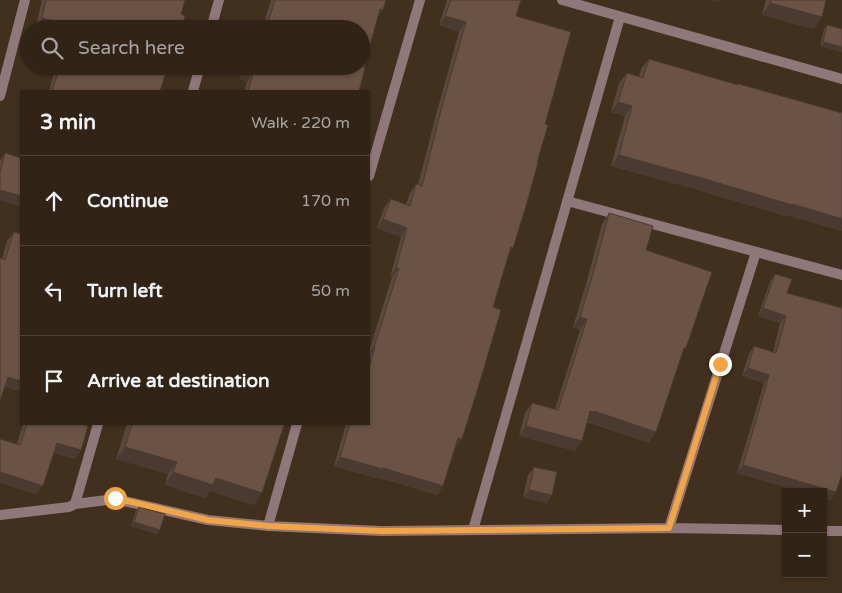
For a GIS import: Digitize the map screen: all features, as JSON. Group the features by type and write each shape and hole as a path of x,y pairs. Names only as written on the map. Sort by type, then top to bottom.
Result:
{"street":[{"path":"0,96 25,0"},
{"path":"213,20 219,0"},
{"path":"370,173 420,0"},
{"path":"562,0 842,79"},
{"path":"473,530 620,17"},
{"path":"193,90 197,75"},
{"path":"567,201 842,275"},
{"path":"669,528 756,252"},
{"path":"75,504 98,425"},
{"path":"268,526 297,425"},
{"path":"0,515 68,507 75,504 115,498 208,520 268,526 381,531 669,528 782,530"},
{"path":"827,530 842,531"}],"building":[{"path":"46,0 185,0 181,14 185,16 184,20 50,20 42,18"},
{"path":"275,0 386,0 383,10 380,9 370,45 370,20 269,20"},
{"path":"451,0 521,0 516,16 571,32 545,124 548,125 526,206 513,248 511,247 493,307 501,310 462,439 458,438 443,486 340,457 350,425 370,425 370,364 399,268 396,268 407,228 383,219 391,199 410,206 416,184 422,186 466,22 445,16"},
{"path":"771,0 826,0 822,17 770,3"},
{"path":"827,25 842,29 842,47 823,42"},
{"path":"649,59 842,113 842,219 619,155 632,106 618,102 627,73 643,78"},
{"path":"57,75 165,75 160,90 52,90"},
{"path":"253,75 363,75 359,90 248,90"},
{"path":"5,153 20,158 20,196 0,190 0,173"},
{"path":"609,213 653,226 646,250 712,272 656,432 590,411 582,441 526,426 532,403 558,410 587,319 580,317"},
{"path":"14,232 20,234 20,381 8,377 0,401 0,258 5,260"},
{"path":"775,274 792,279 787,293 842,308 842,474 836,492 743,465 769,375 748,368 754,346 776,353 786,316 763,308"},
{"path":"27,425 88,426 81,450 57,443 43,486 0,472 0,439 20,445"},
{"path":"132,425 284,425 262,493 216,478 213,485 173,472 177,462 125,447"},
{"path":"534,467 557,472 552,495 529,490"},
{"path":"139,507 165,514 160,530 134,522"}],"route":[{"path":"115,498 208,520 268,526 381,531 669,528 720,364"}]}
